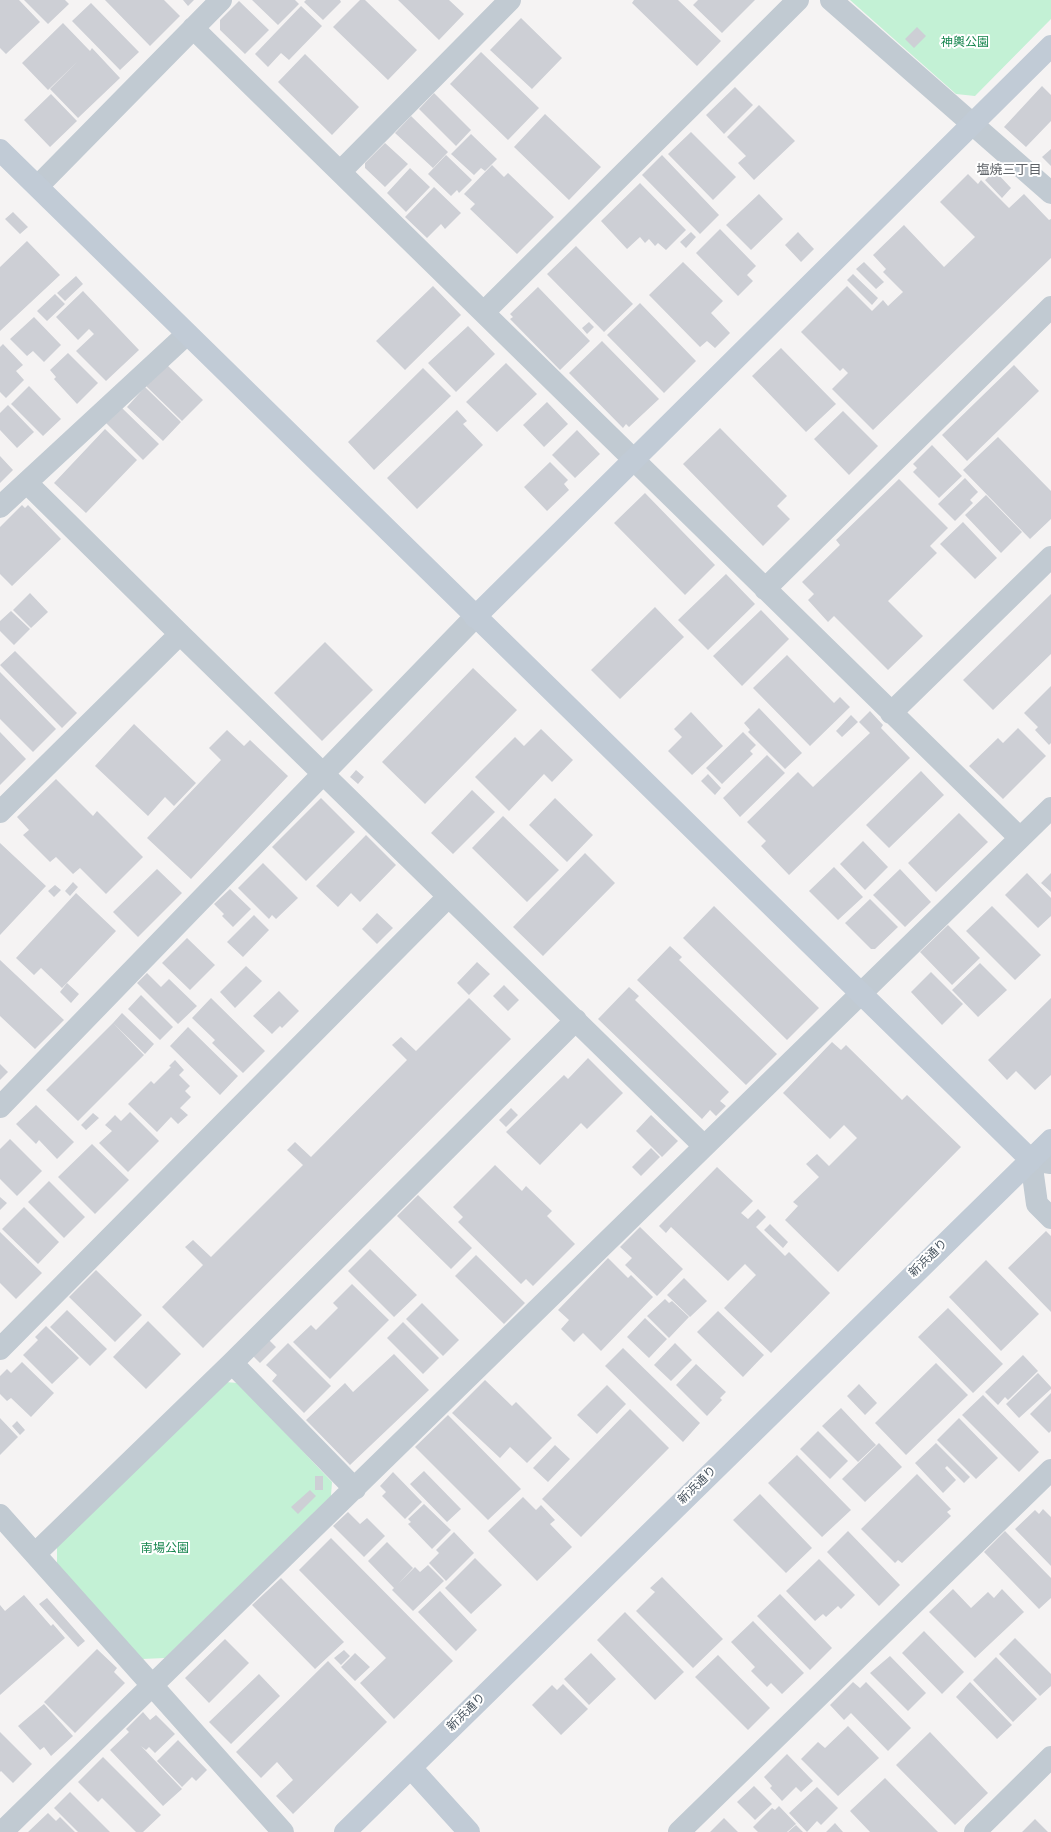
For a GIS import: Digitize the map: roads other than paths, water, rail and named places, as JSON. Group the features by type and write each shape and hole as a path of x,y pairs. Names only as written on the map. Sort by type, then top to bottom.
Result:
{"street":[{"path":"38,186 221,0"},
{"path":"340,172 510,0"},
{"path":"484,312 798,0"},
{"path":"831,0 1051,193"},
{"path":"193,28 1020,838"},
{"path":"0,1107 475,617 632,459 1051,46"},
{"path":"0,150 861,995 1041,1161 1036,1204 1051,1218"},
{"path":"765,589 1051,307"},
{"path":"0,508 187,334"},
{"path":"27,483 704,1146"},
{"path":"891,713 1051,557"},
{"path":"0,812 180,634"},
{"path":"2,1832 1051,808"},
{"path":"0,1349 448,896"},
{"path":"35,1554 232,1363 576,1020"},
{"name":"新浜通り","path":"345,1832 1041,1161 1051,1140"},
{"path":"232,1363 354,1489"},
{"path":"679,1832 1048,1479"},
{"path":"0,1515 283,1832"},
{"path":"975,1832 1051,1757"},
{"path":"411,1768 469,1832"}],"district":[{"name":"塩焼三丁目","path":"1009,171"}],"park label":[{"name":"神輿公園","path":"965,44"},
{"name":"南場公園","path":"165,1550"}]}
